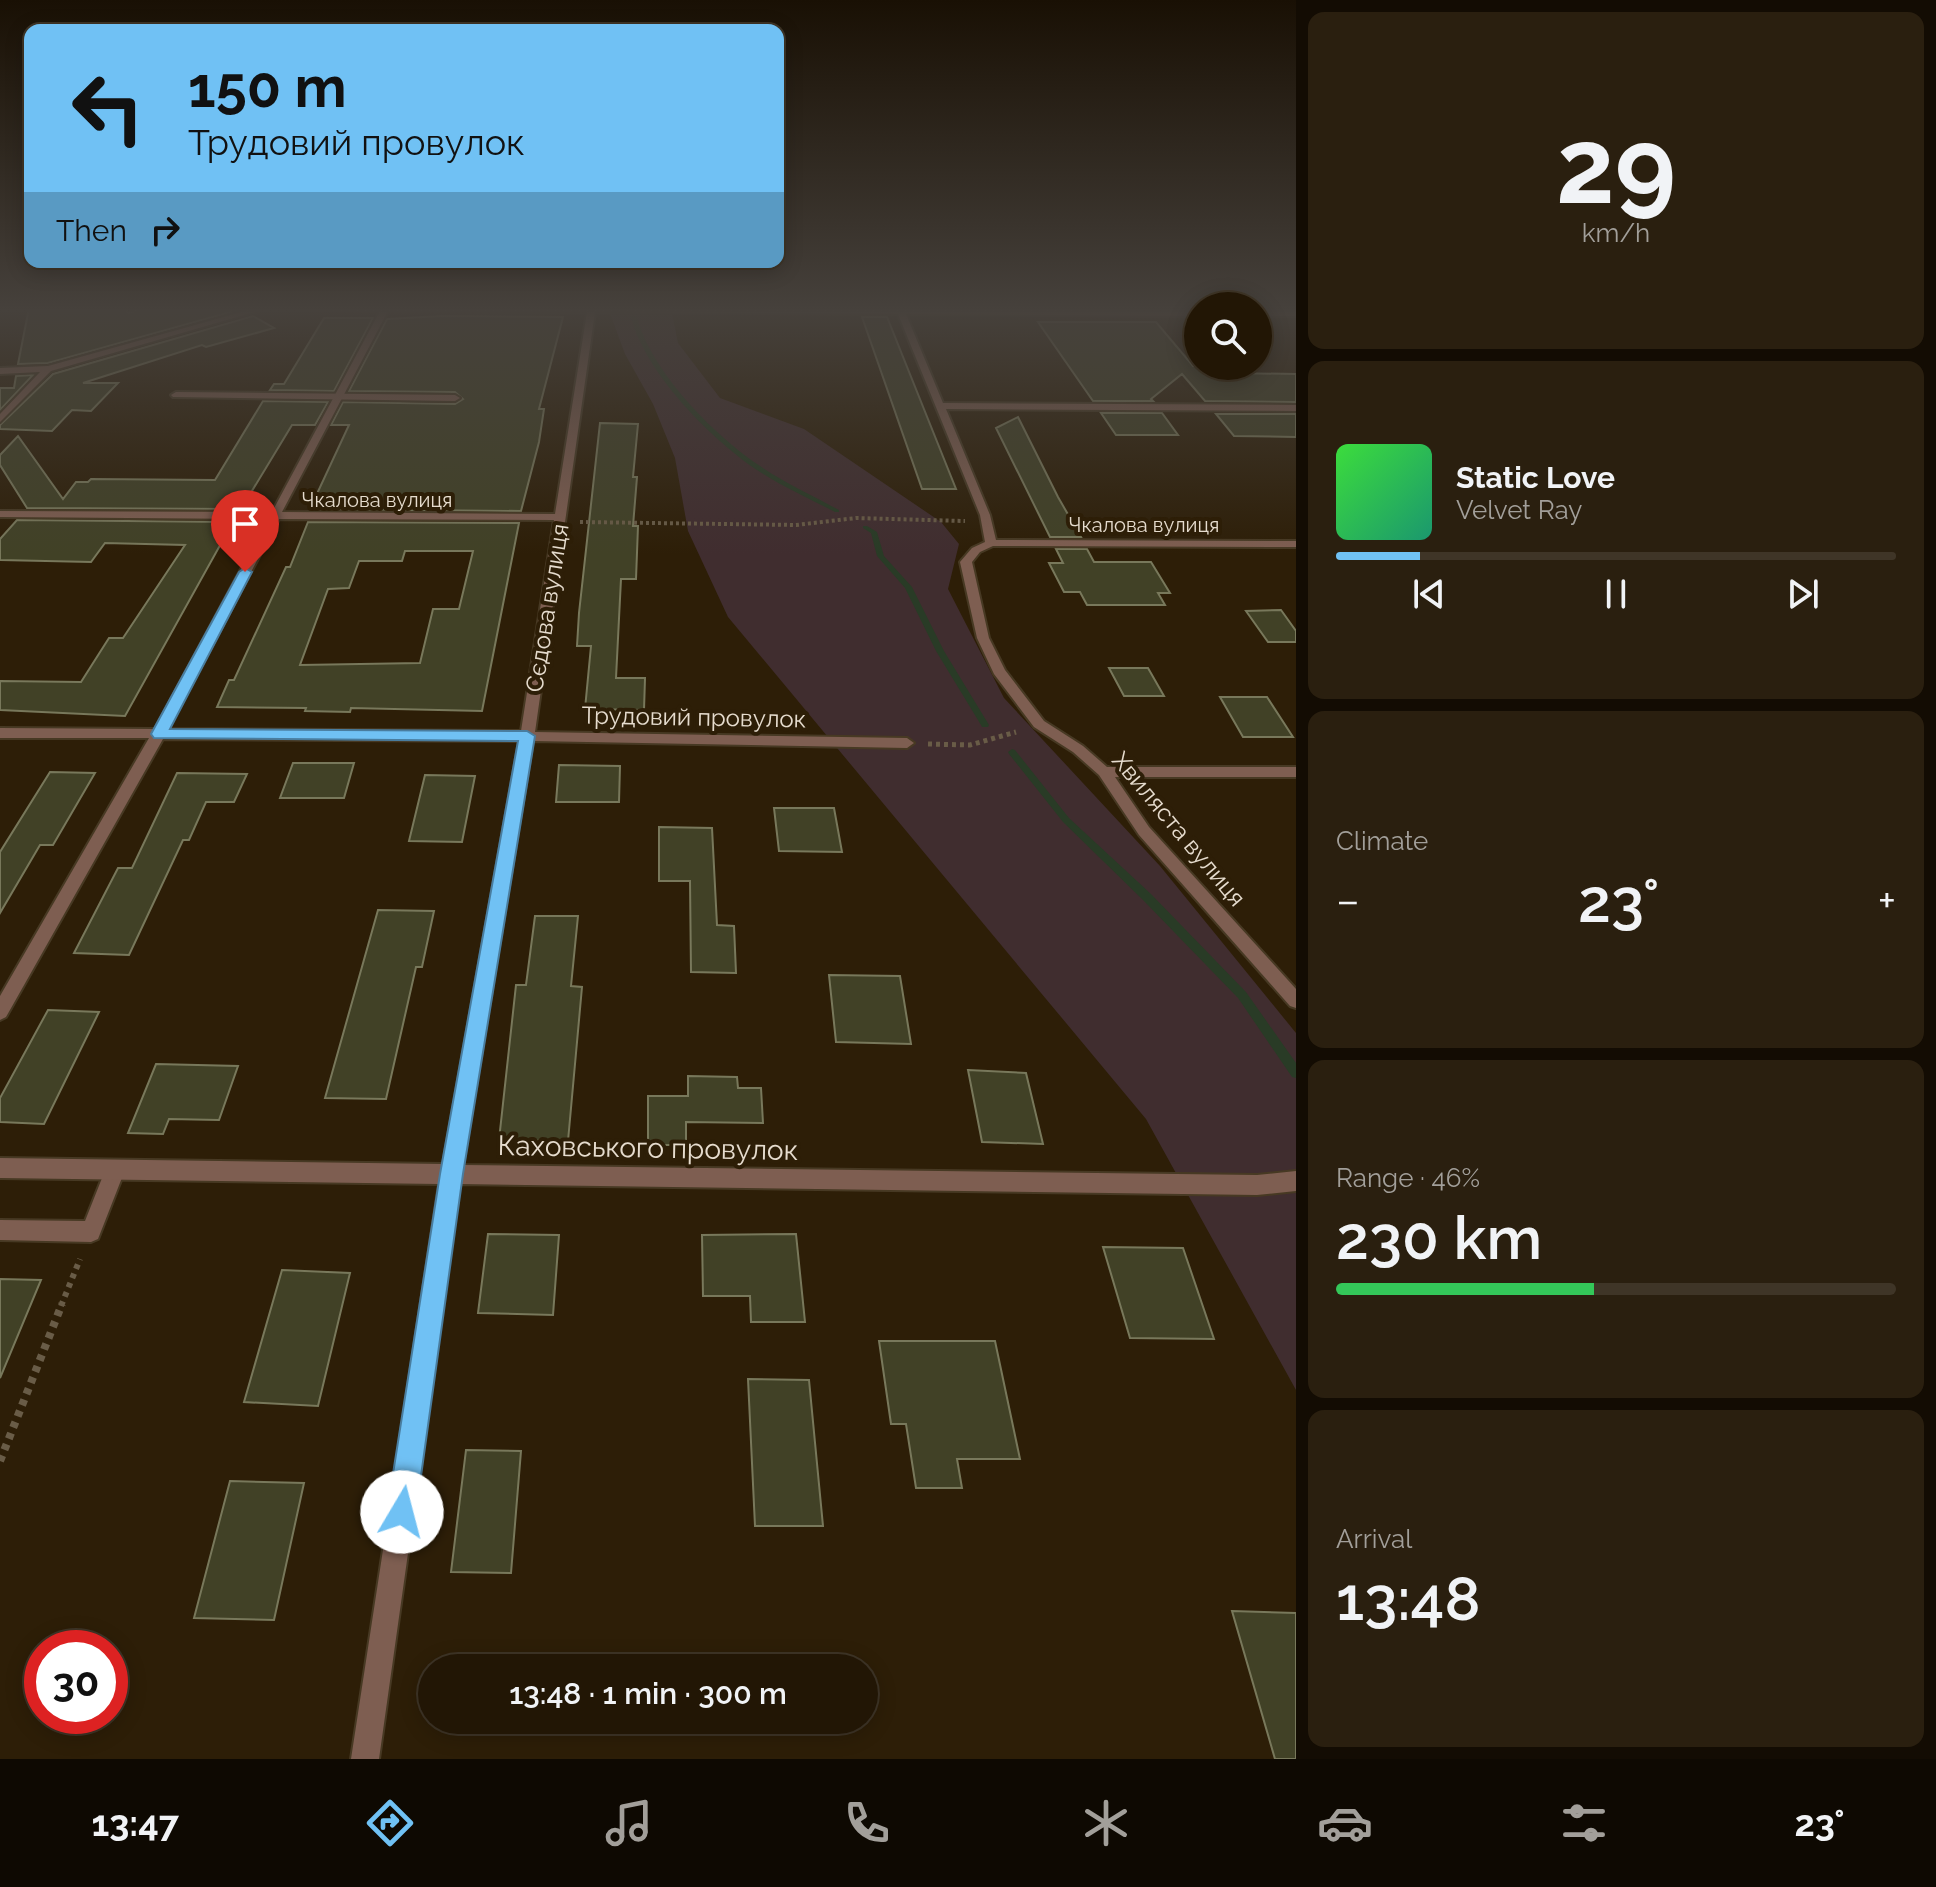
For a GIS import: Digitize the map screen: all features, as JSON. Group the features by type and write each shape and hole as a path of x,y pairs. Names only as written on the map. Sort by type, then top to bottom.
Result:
{"street":[{"path":"0,419 28,390"},
{"path":"0,1012 159,734 342,390"},
{"name":"Сєдова вулиця","path":"365,1759 451,1174 527,736 581,390"},
{"path":"932,390 985,515 991,543"},
{"path":"176,395 455,398"},
{"path":"938,406 1296,408"},
{"name":"Чкалова вулиця","path":"0,514 561,519"},
{"name":"Чкалова вулиця","path":"991,543 1296,544"},
{"name":"Хвиляста вулиця","path":"991,543 976,550 966,562 983,638 999,671 1039,724 1078,749 1104,772 1144,831 1296,1001"},
{"name":"Трудовий провулок","path":"0,733 527,736 907,743"},
{"path":"1104,772 1296,772"},
{"name":"Каховського провулок","path":"0,1168 1257,1185 1296,1181"},
{"path":"0,1230 91,1232 115,1170"}],"path":[{"path":"561,519 796,525 856,518 956,523 985,515"},
{"path":"907,743 970,745 1039,724"},
{"path":"0,1461 91,1232"}],"shaded area":[{"path":"645,390 714,390 720,398 804,429 941,522 959,544 948,589 1004,698 1160,866 1296,1033 1296,1390 1146,1119 728,617 688,531 675,458"}],"building":[{"path":"0,390 19,390 0,410"},
{"path":"36,390 111,390 91,411 72,410 52,431 0,429 0,425"},
{"path":"544,390 539,409 544,409 539,442 521,511 313,509 318,498 315,498 349,425 331,425 343,402 455,404 463,399 455,392 349,391"},
{"path":"887,390 916,390 956,489 922,489"},
{"path":"1085,390 1162,390 1151,399 1153,401 1093,401"},
{"path":"1196,390 1296,390 1296,402 1205,401"},
{"path":"263,401 328,402 315,425 292,425 241,509 27,508 0,465 0,455 18,436 63,499 76,482 91,479 215,480"},
{"path":"1101,413 1162,413 1178,435 1116,435"},
{"path":"1216,414 1296,414 1296,437 1234,436"},
{"path":"1018,417 1081,537 1050,537 996,428"},
{"path":"600,423 638,424 633,477 637,477 633,526 638,526 636,579 621,579 616,678 645,678 644,710 585,709 591,646 577,646"},
{"path":"17,520 233,522 125,716 0,710 0,681 81,682 109,638 123,638 185,545 105,543 91,562 0,560 0,539"},
{"path":"308,522 519,523 482,711 351,708 350,712 217,707 229,680 234,680 286,567 290,567","holes":["405,551 473,551 459,609 433,609 420,663 300,665 328,589 349,588 359,561 402,561"]},
{"path":"1056,549 1087,549 1094,562 1151,562 1170,593 1158,593 1165,605 1087,605 1080,592 1064,592 1049,563 1063,563"},
{"path":"1281,610 1296,631 1296,642 1268,642 1246,611"},
{"path":"1109,668 1148,668 1164,696 1124,696"},
{"path":"1220,697 1267,697 1293,737 1243,737"},
{"path":"293,763 354,763 344,798 280,798"},
{"path":"559,765 620,766 619,802 556,802"},
{"path":"50,772 95,773 53,845 40,845 0,913 0,852"},
{"path":"177,773 247,774 234,802 206,802 189,840 183,840 129,955 74,953 118,868 132,868"},
{"path":"425,775 475,776 462,842 409,841"},
{"path":"774,808 834,808 842,852 779,851"},
{"path":"659,827 712,828 717,925 734,926 736,973 691,972 690,881 659,881"},
{"path":"378,910 434,911 422,967 416,967 386,1099 325,1098"},
{"path":"535,916 578,916 571,986 582,987 568,1141 499,1140 516,985 526,985"},
{"path":"829,975 900,976 911,1044 836,1042"},
{"path":"48,1010 99,1012 44,1124 0,1122 0,1098"},
{"path":"156,1064 238,1066 219,1120 169,1119 163,1134 128,1133"},
{"path":"968,1070 1026,1073 1043,1144 982,1142"},
{"path":"688,1076 737,1077 738,1088 761,1088 763,1123 686,1122 686,1145 648,1145 648,1096 688,1096"},
{"path":"488,1234 559,1235 553,1315 478,1313"},
{"path":"796,1234 805,1322 751,1322 750,1296 703,1296 702,1235"},
{"path":"1103,1247 1183,1248 1214,1339 1130,1338"},
{"path":"282,1270 350,1273 318,1406 244,1402"},
{"path":"0,1279 41,1280 0,1378"},
{"path":"879,1341 995,1341 1020,1459 957,1459 962,1488 916,1488 906,1424 891,1424"},
{"path":"748,1379 809,1380 823,1526 755,1526"},
{"path":"466,1450 521,1451 511,1573 451,1572"},
{"path":"230,1481 304,1483 274,1620 194,1618"},
{"path":"1232,1611 1296,1613 1296,1759 1275,1759"}],"waterway":[{"path":"675,390 696,414 756,467 837,511"},
{"path":"865,527 874,532 881,556 908,587 940,651 985,725"},
{"path":"1012,752 1066,820 1147,897 1242,995 1296,1073"}],"route":[{"path":"245,572 159,734 527,736 451,1174 402,1512"}]}
